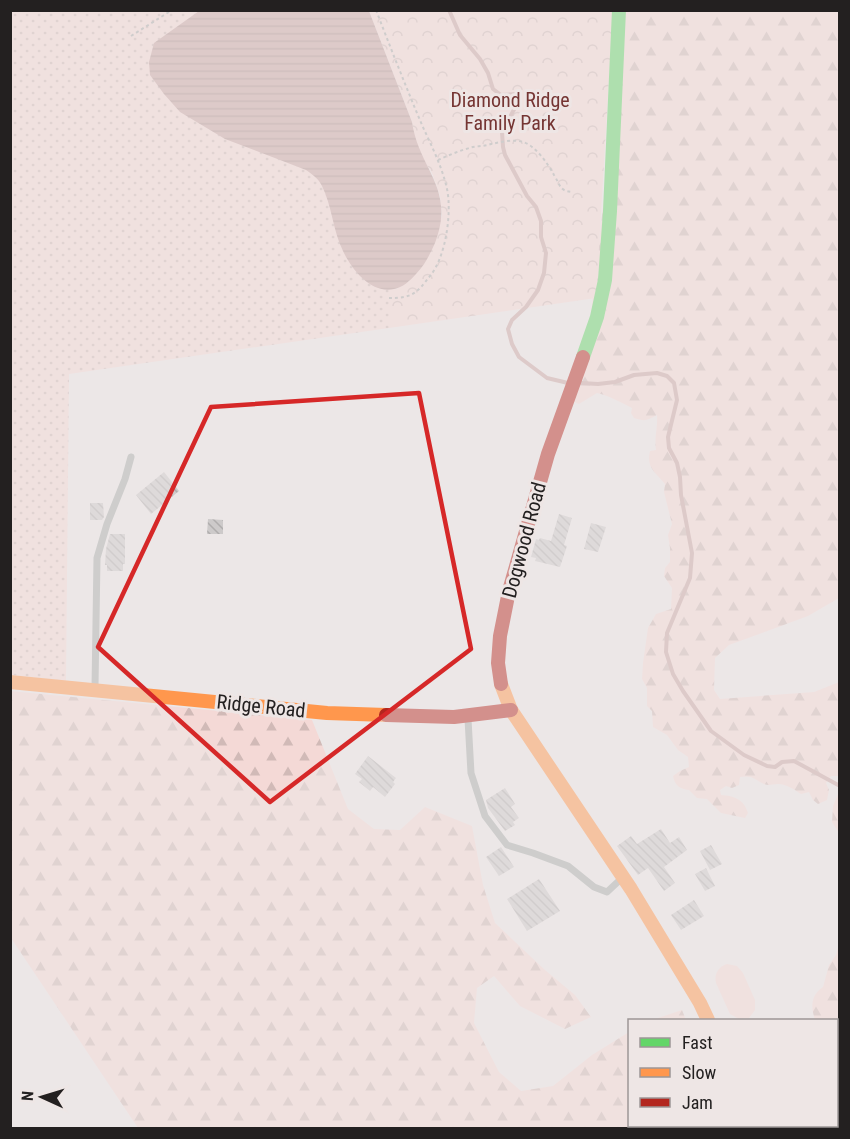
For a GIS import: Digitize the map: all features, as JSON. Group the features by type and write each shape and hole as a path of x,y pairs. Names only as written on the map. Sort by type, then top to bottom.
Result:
{"street":[{"name":"Dogwood Road","path":"619,10 605,280 597,317 548,454 508,591 498,649 499,674 511,710 623,877 708,1019"},
{"name":"Ridge Road","path":"10,682 327,712 468,717 511,710"}],"lane":[{"path":"95,690 97,558 107,524 125,479 130,458"},
{"path":"468,717 471,773 485,816 507,845 568,866 594,887 607,892 623,877"}],"path":[{"path":"131,36 172,10"},
{"path":"376,10 439,160 447,188 448,208 446,236 435,270 417,292 402,298 388,298"},
{"path":"439,160 474,147 522,141 536,151 553,173 561,189 564,192 573,192"}],"highlighted area":[{"path":"419,393 471,649 270,802 98,647 211,407"}],"green space":[{"path":"10,11 369,11 396,289 389,290 389,328 69,374 66,681 11,675"},
{"name":"Diamond Ridge Family Park","path":"369,11 613,11 596,298 389,328 389,289 396,289 409,281 442,216 440,196 432,173 414,137 412,122"},
{"path":"625,11 839,11 839,598 808,616 729,645 715,658 714,690 720,699 814,692 839,682 839,776 831,776 826,783 829,790 827,800 818,804 809,792 801,794 784,785 766,785 753,778 740,777 739,785 732,788 726,786 720,790 721,795 734,797 741,801 748,813 745,818 721,813 707,799 697,798 689,790 677,785 673,776 689,767 688,757 678,750 667,735 653,727 652,711 647,706 647,688 642,679 648,628 656,614 671,609 672,588 664,576 665,568 670,562 668,535 672,524 664,492 665,484 652,469 649,461 650,451 656,450 657,415 646,420 634,418 631,413 632,408 611,397 597,393 579,404 574,402 584,376"},
{"path":"10,691 312,720 348,809 374,829 400,830 425,807 472,826 483,885 495,923 575,995 591,1017 565,1029 520,1006 494,976 477,988 474,1023 499,1072 521,1091 553,1086 592,1055 628,1033 628,1127 714,1128 138,1128 11,938"},
{"path":"839,792 839,833 832,822 833,806"},
{"path":"839,944 839,1071 838,1019 815,1019 812,1006 816,994 823,987 829,965 836,955"},
{"path":"727,964 737,966 743,973 755,1000 755,1010 749,1018 739,1019 730,1014 716,983 717,971"},
{"path":"682,1010 686,1019 655,1019"}],"shaded area":[{"path":"199,11 369,11 412,122 416,139 439,193 440,224 435,243 422,267 406,283 386,290 370,284 357,273 343,251 325,194 313,175 306,170 225,139 180,112 164,94 150,75 149,62 154,43"}],"building":[{"path":"164,472 179,491 151,514 136,495"},
{"path":"90,503 103,503 104,517 102,520 90,520"},
{"path":"559,514 572,518 564,545 567,546 560,567 535,561 536,558 531,557 536,539 551,541"},
{"path":"208,519 223,520 223,534 207,534"},
{"path":"591,523 606,527 598,552 584,549"},
{"path":"110,534 125,534 123,571 107,571 106,549"},
{"path":"368,756 396,778 393,782 395,784 385,797 373,787 370,791 359,782 362,779 355,774"},
{"path":"505,788 515,804 511,807 519,818 513,822 515,825 505,831 488,808 486,800"},
{"path":"661,829 670,843 679,837 687,850 664,867 675,883 664,891 648,868 638,875 617,846 631,836 637,844"},
{"path":"711,845 722,864 710,870 700,851"},
{"path":"501,847 514,867 499,876 486,857"},
{"path":"706,868 715,886 705,891 695,874"},
{"path":"539,879 560,911 527,931 507,899"},
{"path":"694,900 704,916 681,930 671,915"}],"waterway":[{"path":"449,10 460,35 480,59 488,73 493,89 501,95 518,94 518,102 502,132 503,147 527,196 536,207 541,221 541,237 546,253 544,273 538,290 526,307 512,320 508,329 512,344 519,357 547,378 568,383"},
{"path":"581,383 615,382 634,375 657,373 667,376 674,383 677,400 668,437 669,448 677,463 692,553 690,578 667,633 666,652 673,674 683,691 711,731 744,755 767,766 775,767 782,762 794,761 840,786"}],"traffic: fast":[{"path":"583,357 597,317 605,280 619,10"}],"traffic: slow":[{"path":"10,682 327,713 386,715"},
{"path":"501,684 511,710 631,889 708,1019"}],"traffic: jam":[{"path":"501,684 498,663 500,636 509,591 548,454 583,357"},
{"path":"386,715 454,717 511,710"}]}
